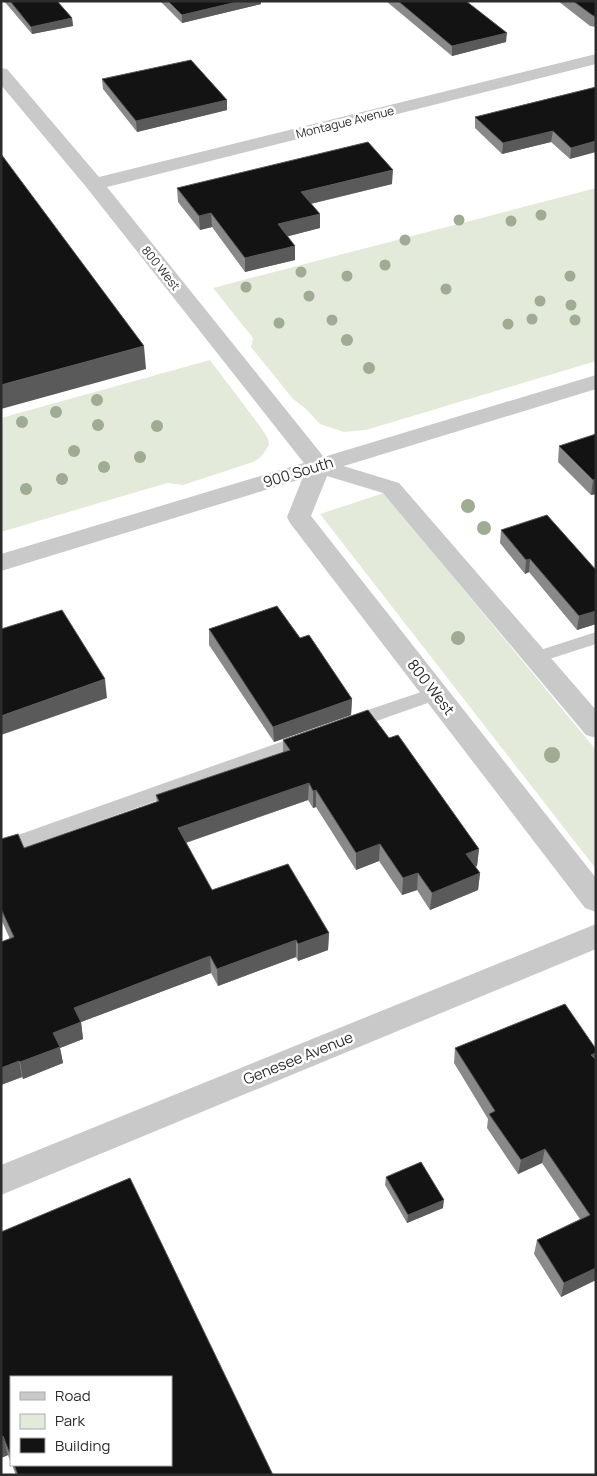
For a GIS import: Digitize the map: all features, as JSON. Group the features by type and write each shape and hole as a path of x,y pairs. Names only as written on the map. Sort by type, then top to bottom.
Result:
{"street":[{"name":"Montague Avenue","path":"94,184 596,60"},
{"name":"800 West","path":"1,74 94,184 319,466 300,516 596,900"},
{"name":"900 South","path":"1,563 596,382"},
{"path":"319,466 391,488 596,728"},
{"name":"Genesee Avenue","path":"1,1180 596,936"}],"lane":[{"path":"537,657 596,638"},
{"path":"1,849 436,693"}],"green space":[{"path":"596,188 596,361 366,430 344,432 320,424 305,408 293,399 251,347 253,338 213,288"},
{"path":"210,360 268,439 269,445 261,457 253,462 183,485 167,483 1,532 1,418"},
{"path":"384,493 596,750 596,869 320,514"}],"building":[{"path":"10,1 57,1 72,18 31,27"},
{"path":"168,1 241,1 182,15"},
{"path":"398,1 466,1 507,33 452,46"},
{"path":"573,1 596,1 596,17 592,15"},
{"path":"191,60 227,100 136,121 102,79"},
{"path":"596,87 596,141 571,148 553,131 503,143 475,117"},
{"path":"368,142 393,170 301,192 320,214 278,224 295,246 245,258 211,213 199,216 177,188"},
{"path":"1,154 144,346 1,385"},
{"path":"596,434 596,479 593,480 559,446"},
{"path":"547,515 596,570 596,611 579,616 530,559 526,560 501,530"},
{"path":"277,606 300,638 309,635 352,699 273,727 209,629"},
{"path":"62,610 105,679 1,716 1,629"},
{"path":"368,710 389,738 398,735 479,849 466,854 480,873 432,893 418,873 403,878 380,844 356,853 316,790 313,791 309,783 178,828 212,890 288,864 329,933 298,944 296,940 217,969 210,956 74,1008 81,1022 53,1033 60,1047 1,1068 1,942 14,937 1,909 1,839 18,834 24,848 159,801 156,795 290,750 283,740"},
{"path":"565,1004 596,1049 596,1053 591,1055 596,1060 596,1268 564,1283 537,1240 590,1215 545,1149 521,1160 489,1114 495,1111 455,1048"},
{"path":"421,1162 444,1200 408,1215 386,1177"},
{"path":"130,1178 273,1475 18,1475 14,1466 172,1466 172,1376 10,1376 10,1454 3,1436 1,1437 1,1232"}]}
